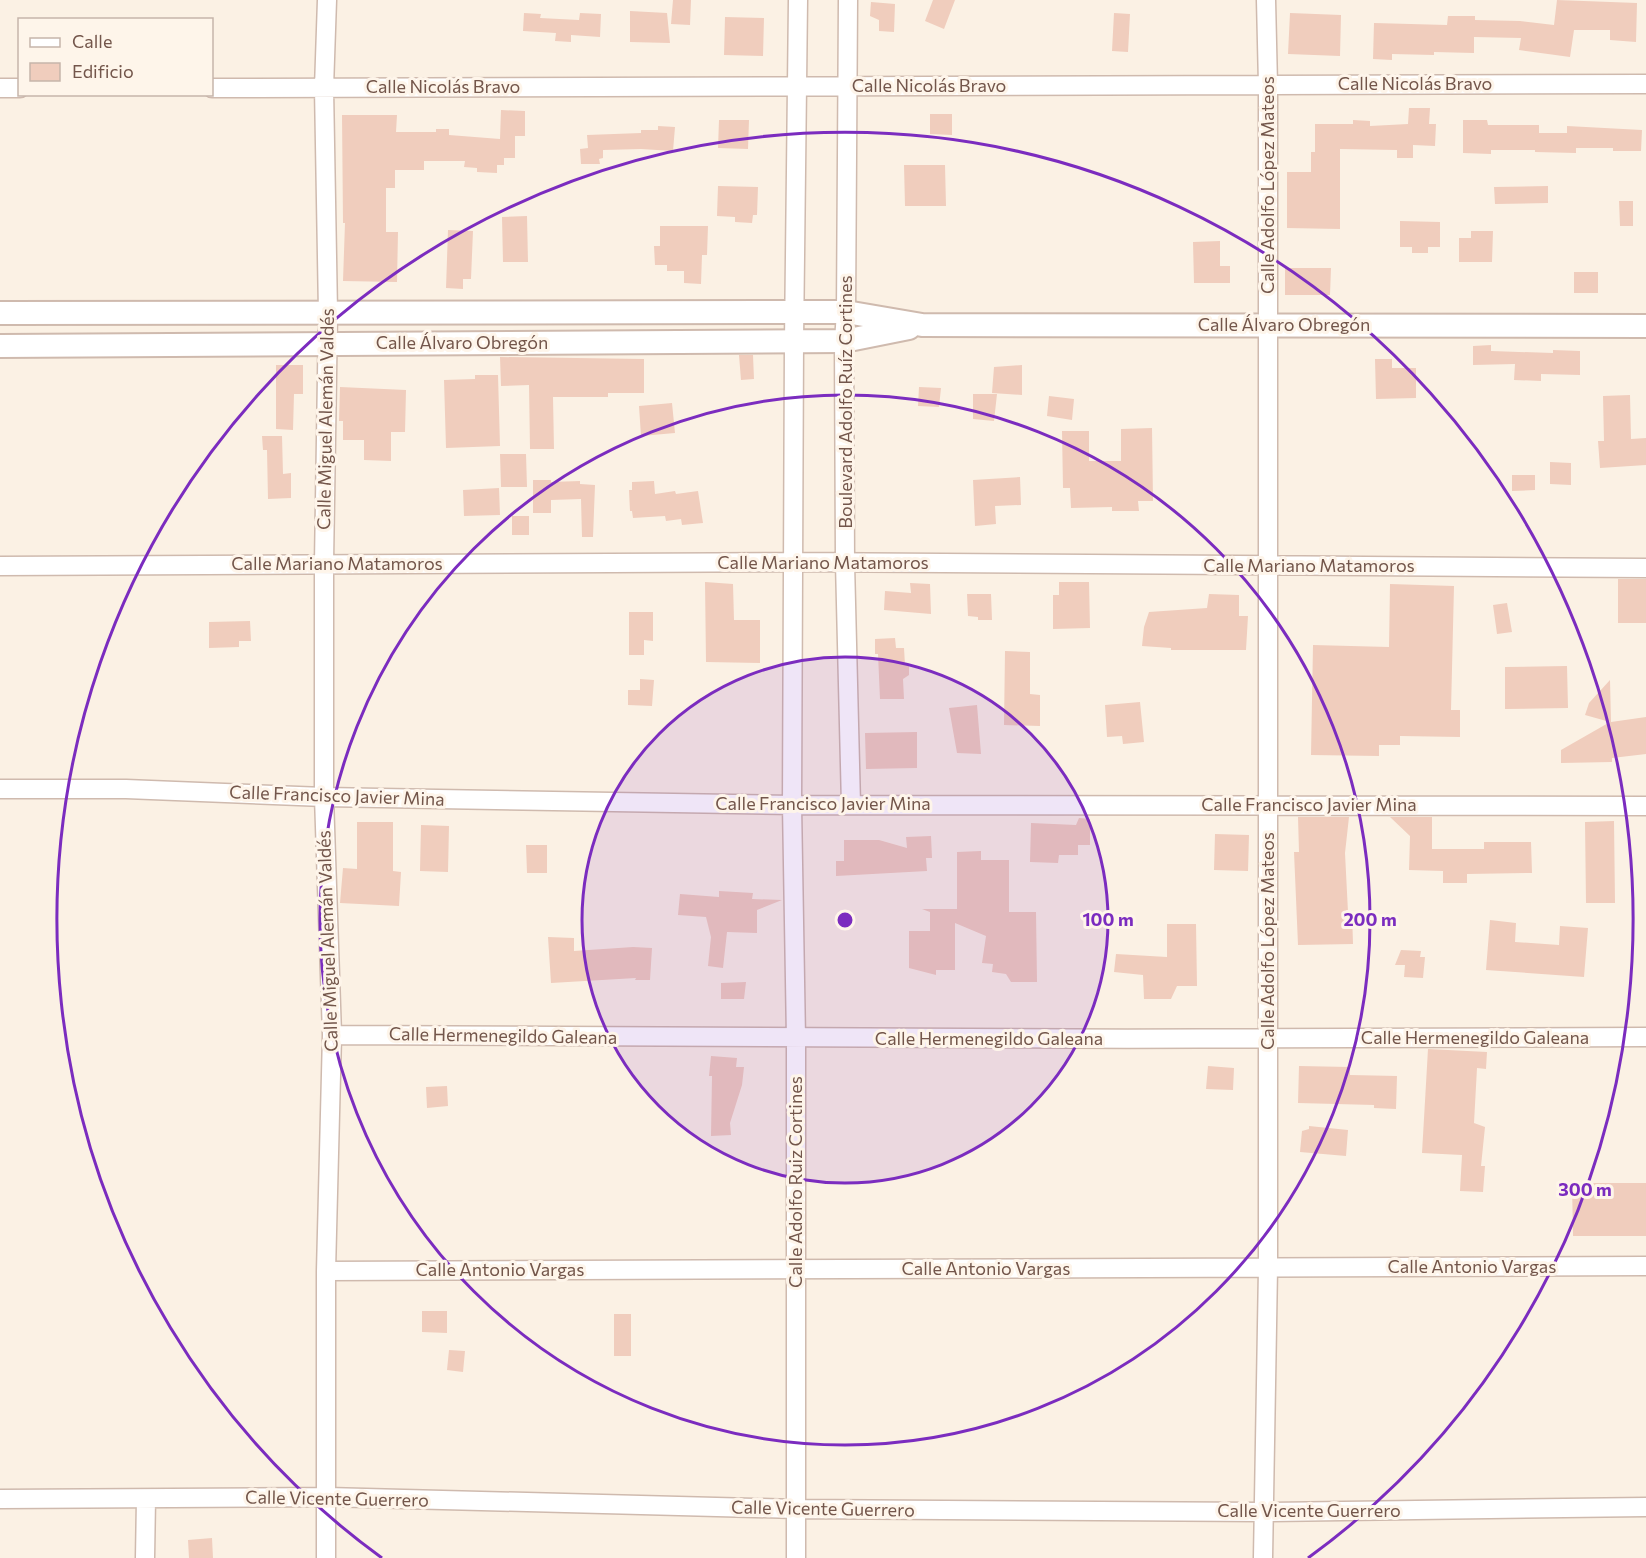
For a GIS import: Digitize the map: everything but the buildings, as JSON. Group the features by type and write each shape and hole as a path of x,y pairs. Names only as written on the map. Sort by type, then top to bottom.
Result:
{"street":[{"name":"Calle Miguel Alemán Valdés","path":"326,1558 326,1271 332,1035 324,797 324,563 328,312 324,88 327,0"},
{"path":"794,341 798,0"},
{"name":"Boulevard Adolfo Ruíz Cortines","path":"848,0 844,341 845,563 851,805"},
{"name":"Calle Adolfo López Mateos","path":"1263,1558 1268,1268 1268,85 1266,0"},
{"name":"Calle Nicolás Bravo","path":"213,88 1646,84"},
{"path":"0,88 18,88"},
{"name":"Calle Álvaro Obregón","path":"0,313 846,312 922,325 1646,326"},
{"name":"Calle Álvaro Obregón","path":"0,346 844,341 922,325"},
{"name":"Calle Adolfo Ruiz Cortines","path":"794,341 792,806 796,1039 796,1558"},
{"name":"Calle Mariano Matamoros","path":"0,566 793,562 1646,568"},
{"name":"Calle Francisco Javier Mina","path":"0,789 126,789 324,797 792,806 1646,806"},
{"name":"Calle Hermenegildo Galeana","path":"332,1035 1268,1040 1646,1037"},
{"name":"Calle Antonio Vargas","path":"326,1271 1646,1266"},
{"name":"Calle Vicente Guerrero","path":"0,1499 327,1497 797,1509 1264,1512 1646,1508"},
{"path":"145,1558 146,1499"}]}
